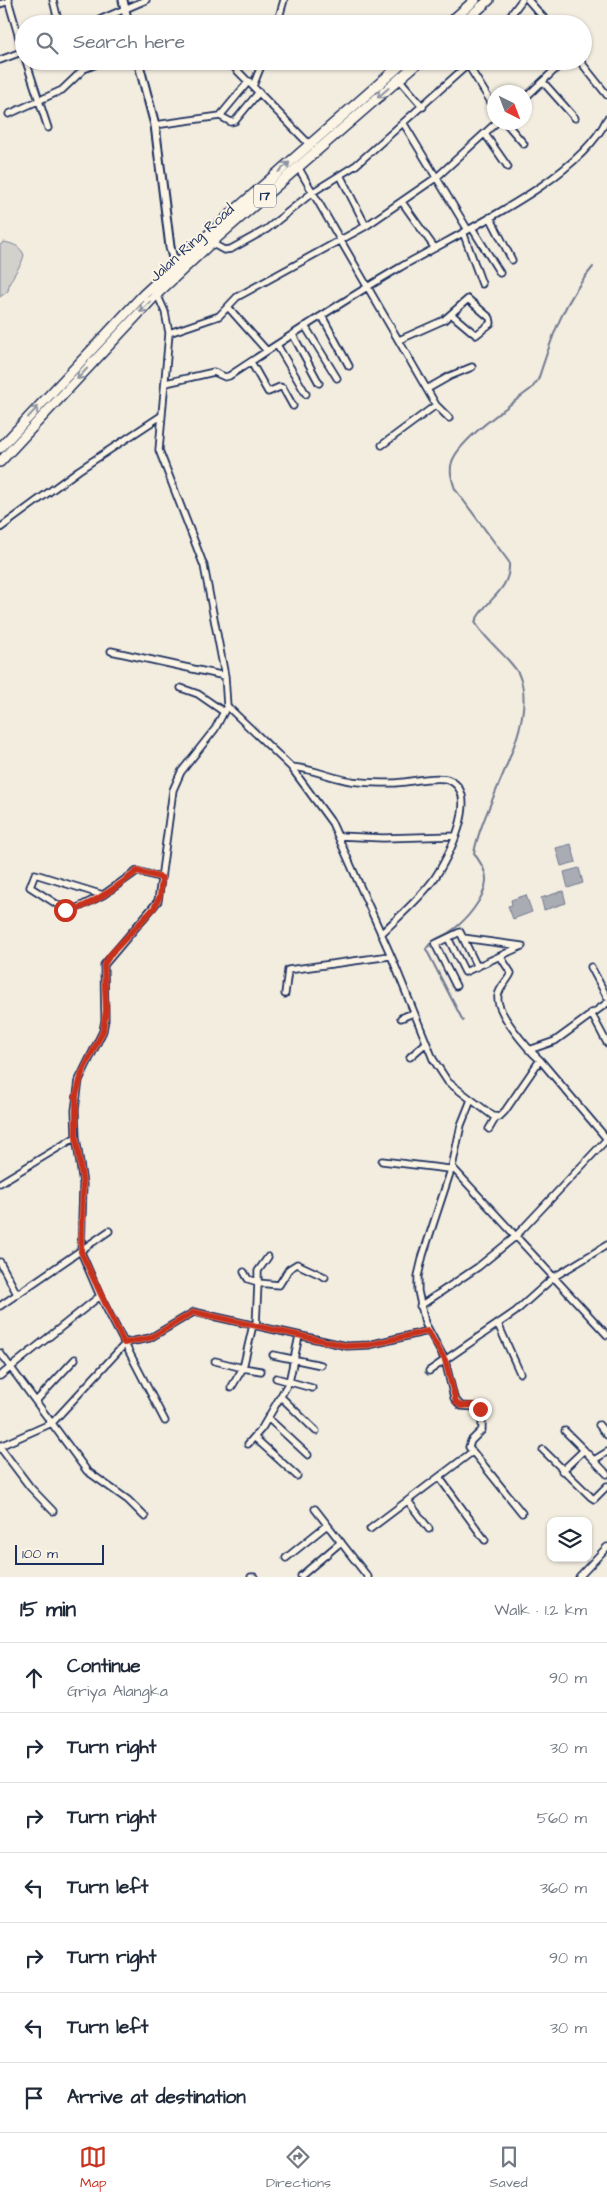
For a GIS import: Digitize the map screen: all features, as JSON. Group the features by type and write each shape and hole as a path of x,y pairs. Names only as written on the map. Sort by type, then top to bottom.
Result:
{"highway":[{"path":"458,15 475,0"},
{"path":"472,15 489,0"},
{"name":"Jalan Ring Road","path":"0,448 143,295 234,211 395,70"},
{"name":"Jalan Ring Road","path":"0,462 157,294 211,243 300,171 410,70"}],"street":[{"path":"0,4 8,0 15,24"},
{"path":"53,0 57,15"},
{"path":"123,0 127,15"},
{"path":"112,15 146,0"},
{"path":"280,15 284,0"},
{"path":"511,15 522,0"},
{"path":"528,0 541,15"},
{"path":"0,60 15,55"},
{"path":"29,70 37,100 48,128"},
{"path":"9,114 62,90 83,70"},
{"path":"140,70 155,125 170,247 175,265"},
{"path":"237,70 310,145"},
{"path":"220,116 251,84 258,70"},
{"path":"211,243 224,250 237,246 266,229 311,190 340,175 367,156 463,70"},
{"path":"474,70 487,94"},
{"path":"532,92 555,70"},
{"path":"587,70 607,95"},
{"path":"399,79 423,107"},
{"path":"544,82 575,118"},
{"path":"155,125 220,116 231,122 235,121 259,92"},
{"path":"166,383 214,372 226,377 434,247 468,230 554,177 593,140 607,119"},
{"path":"404,124 468,230 500,272"},
{"path":"169,334 219,316 246,292 366,226 437,177 489,130"},
{"path":"513,130 524,144"},
{"path":"485,134 508,167"},
{"path":"300,171 436,405 449,418"},
{"path":"340,175 366,226"},
{"path":"402,202 434,247"},
{"path":"490,217 512,260"},
{"path":"468,230 482,284"},
{"path":"157,294 165,312 169,334 166,383 158,439 160,455 204,566 225,676 227,706 215,729 176,781 173,790 160,896 154,908 110,955 104,965 105,1020 103,1031 79,1080 75,1110 76,1137 83,1184 81,1252 100,1296 165,1421"},
{"path":"399,340 444,320 451,314 470,300 490,318 491,323 476,335 451,314"},
{"path":"228,307 267,351"},
{"path":"322,316 349,366"},
{"path":"306,326 337,378"},
{"path":"293,335 320,383"},
{"path":"277,345 306,394"},
{"path":"251,362 268,392 280,387 283,388 293,406"},
{"path":"427,389 450,376 472,367"},
{"path":"382,445 436,405"},
{"path":"0,528 78,470 162,416"},
{"path":"111,651 225,676"},
{"path":"181,688 198,694 224,712"},
{"path":"227,706 291,768 339,836 426,1043 448,1082 496,1117"},
{"path":"291,768 304,768 360,782 450,781 462,794 462,816 449,853 433,880 381,934"},
{"path":"339,836 383,838 455,836"},
{"path":"103,895 35,874 30,887 68,912 103,895 137,871 162,878"},
{"path":"456,986 435,944 460,932 477,967"},
{"path":"448,938 465,972 522,946 463,938"},
{"path":"420,1306 478,1267 515,1237 607,1139 517,1035 497,998 511,972 500,956"},
{"path":"285,994 286,973 290,969 316,968 391,957"},
{"path":"591,967 607,996"},
{"path":"529,1050 555,1041 607,1003"},
{"path":"401,1018 414,1013"},
{"path":"591,1013 607,1043"},
{"path":"410,1057 426,1043"},
{"path":"489,1128 496,1117 505,1111 540,1060"},
{"path":"471,1100 461,1124 439,1210 420,1266 418,1291 420,1306 428,1331 445,1360 456,1402 461,1406 477,1406 482,1414 482,1430 469,1444 472,1452 522,1513"},
{"path":"0,1183 76,1137"},
{"path":"382,1161 450,1168 607,1335"},
{"path":"0,1306 81,1252 108,1231"},
{"path":"429,1371 515,1312 554,1277 589,1258 607,1245"},
{"path":"231,1388 243,1368 255,1326 258,1271 268,1257"},
{"path":"0,1262 16,1294"},
{"path":"244,1272 248,1278 258,1283 279,1285 289,1269 297,1264 325,1276"},
{"path":"0,1376 100,1296"},
{"path":"53,1511 27,1483 0,1447 52,1422 124,1344 150,1338 194,1312 332,1344 358,1347 428,1331"},
{"path":"498,1324 520,1372"},
{"path":"248,1444 268,1418 289,1382 298,1336"},
{"path":"0,1353 87,1471 128,1500 145,1517"},
{"path":"273,1355 321,1365"},
{"path":"36,1401 75,1359"},
{"path":"215,1361 261,1371"},
{"path":"276,1378 312,1388"},
{"path":"281,1397 316,1431"},
{"path":"268,1418 308,1455"},
{"path":"599,1425 607,1435"},
{"path":"566,1431 607,1474"},
{"path":"254,1437 296,1476"},
{"path":"543,1450 562,1471 594,1499 607,1486"},
{"path":"562,1471 584,1450"},
{"path":"370,1529 472,1452"},
{"path":"594,1460 607,1452"},
{"path":"439,1477 485,1540"},
{"path":"408,1501 429,1529"},
{"path":"315,1509 368,1577"},
{"path":"286,1558 327,1524"},
{"path":"301,1576 341,1542"},
{"path":"579,1577 607,1547"}],"shaded area":[{"path":"4,242 21,249 24,255 10,281 8,291 0,297 0,245"},
{"path":"571,844 576,862 561,866 556,848"},
{"path":"579,868 583,883 568,888 564,872"},
{"path":"563,891 566,903 544,910 541,898"},
{"path":"526,895 532,912 513,919 508,906 512,905 511,900"}],"waterway":[{"path":"463,1021 426,949 436,939 450,932 464,920 479,901 485,888 485,874 474,853 479,833 516,739 522,716 523,694 516,669 486,637 475,622 479,614 506,581 509,572 509,562 455,489 451,476 451,465 457,453 475,433 532,388 538,380 566,307 593,267"}],"route":[{"path":"65,910 68,912 73,911 92,901 121,884 137,871 162,878 158,902 110,955 104,965 106,1010 103,1031 79,1080 76,1096 76,1137 83,1184 81,1252 100,1296 124,1343 150,1338 194,1312 332,1344 358,1347 428,1331 445,1360 456,1402 461,1406 474,1405 480,1409"}]}
